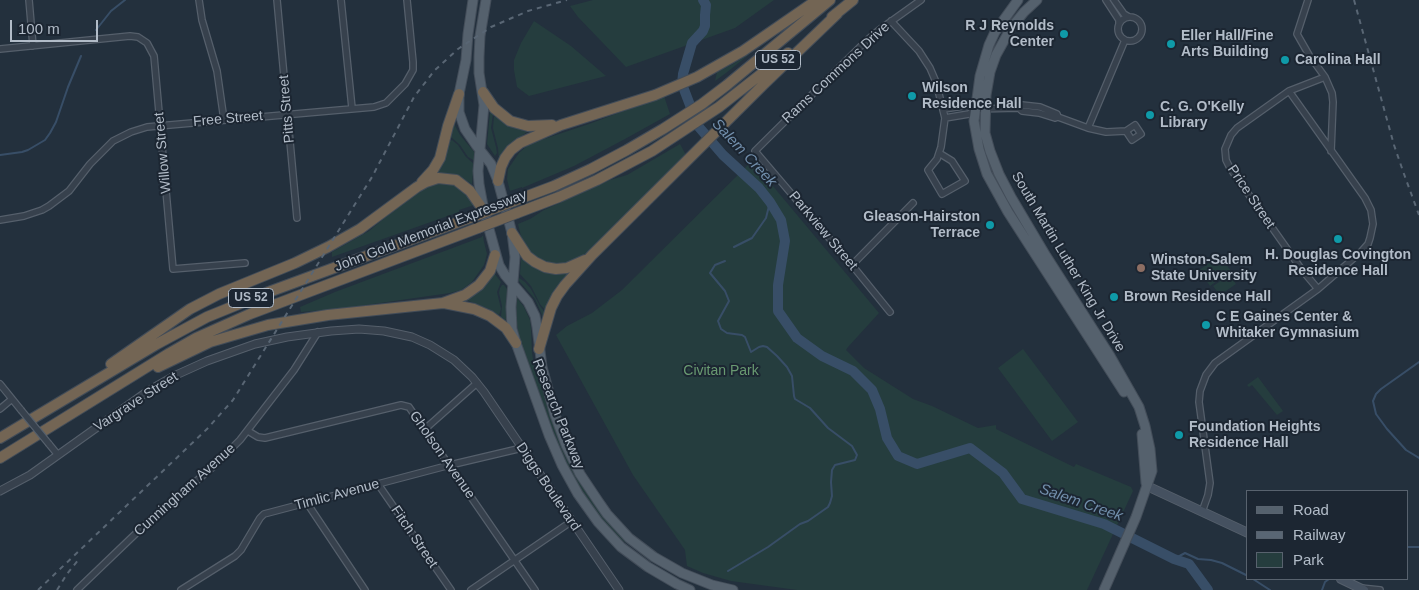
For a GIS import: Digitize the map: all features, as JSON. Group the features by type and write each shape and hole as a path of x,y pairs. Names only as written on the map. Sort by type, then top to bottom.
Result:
{"highway":[{"path":"498,181 503,162 508,154 515,146 525,140 561,125 641,100 681,85 712,70 743,51 817,0"},
{"name":"John Gold Memorial Expressway","path":"0,438 156,344 216,313 554,186 598,166 676,122 715,95 830,0"},
{"name":"John Gold Memorial Expressway","path":"0,458 179,347 231,322 559,197 646,154 680,134 719,107 853,0"},
{"path":"539,349 549,314 564,285 690,157 837,14"},
{"path":"483,92 504,118 528,126 561,125"},
{"path":"417,187 433,170 440,158 458,94"},
{"path":"42,412 190,310 219,294 289,266 328,247 360,229 426,182 438,178 456,180 470,191 479,213"},
{"path":"512,234 527,256 545,267 567,268 578,264 592,255"},
{"path":"110,391 194,349 247,330 307,318 443,303 465,295 479,285 490,271 495,255"},
{"path":"443,303 474,309 490,316 506,328 516,343"}],"main road":[{"name":"Research Parkway","path":"473,0 466,60 458,94 459,112 462,124 494,170 498,181 512,234 515,263 511,322 516,343 555,450 570,480 588,508 609,534 634,557 662,576 690,590"},
{"name":"Research Parkway","path":"486,0 480,36 479,57 484,112 478,176 479,213 502,270 533,311 546,383 560,430 577,467 598,501 618,526 641,548 675,570 711,588 733,590"},
{"name":"South Martin Luther King Jr Drive","path":"1018,0 995,32 980,76 980,109 990,151 999,174 1046,256 1110,356 1139,407 1150,449 1152,471 1136,517 1104,590"},
{"name":"South Martin Luther King Jr Drive","path":"980,109 986,95 990,72 1002,42 1017,20 1036,0"},
{"path":"1147,486 1246,532"},
{"path":"1344,580 1362,589"}],"street":[{"path":"0,49 33,46 29,0"},
{"path":"199,0 202,20 217,71 224,120"},
{"name":"Pitts Street","path":"277,0 297,218"},
{"path":"341,0 352,108"},
{"name":"Free Street","path":"0,220 24,216 50,206 69,191 90,164 113,142 147,126 374,107 391,100 410,77 413,70 414,62 407,0"},
{"name":"Rams Commons Drive","path":"755,150 865,42 921,0"},
{"path":"1106,0 1118,18 1119,33 1125,40 1134,40 1140,33 1141,27 1139,22 1124,14 1114,0"},
{"path":"1308,0 1297,34 1325,77 1332,93 1331,151"},
{"path":"1119,24 1124,19 1131,18"},
{"path":"891,21 919,51 930,68 944,108 945,118 939,153 937,159 928,170 942,194 965,181 952,161 939,153"},
{"name":"Willow Street","path":"33,46 130,36 138,37 150,46 154,56 173,269 244,263"},
{"path":"1088,128 1125,40"},
{"name":"Price Street","path":"1318,289 1304,273 1227,164 1225,149 1231,135 1237,128 1289,91 1325,77"},
{"path":"1202,512 1210,483 1199,402 1200,391 1206,375 1215,363 1318,289 1368,244 1373,224 1371,210 1365,198 1289,91"},
{"path":"944,108 970,106 980,109 1019,108 1022,105 1040,107 1047,112 1057,114 1058,117 1088,128 1106,132 1126,131"},
{"path":"945,118 969,114 980,109"},
{"name":"Parkview Street","path":"755,150 890,312"},
{"path":"852,265 913,203"},
{"name":"Vargrave Street","path":"0,491 19,481 58,455 148,391 191,368 255,344 318,332 373,330 393,332 412,337 447,355 461,366 478,384"},
{"name":"Cunningham Avenue","path":"77,590 151,519 223,457 248,430 294,370 318,332"},
{"path":"0,384 58,455"},
{"path":"425,430 478,384"},
{"name":"Diggs Boulevard","path":"478,384 619,590"},
{"path":"0,409 12,399"},
{"name":"Gholson Avenue","path":"248,430 258,437 265,438 401,406 409,407 535,590"},
{"name":"Timlic Avenue","path":"181,590 235,556 241,550 264,514 522,448"},
{"name":"Fitch Street","path":"378,484 451,590"},
{"path":"307,503 365,590"},
{"path":"471,590 572,521"},
{"path":"1362,589 1380,590"}],"green space":[{"path":"593,0 774,0 735,28 626,67 578,17 570,6"},
{"path":"534,21 571,46 606,76 529,96 517,87 514,60 521,43"},
{"path":"751,53 726,73 715,81 717,72"},
{"path":"664,96 670,114 574,166 522,188 510,191 507,179 508,169 519,153 529,144"},
{"path":"490,112 493,114 491,128 497,153 495,156 487,144"},
{"path":"494,117 527,132 511,144 499,160 493,128"},
{"path":"454,124 460,135 475,153 475,161 468,157 460,145 451,137"},
{"path":"452,140 474,164 472,184 460,177 436,175"},
{"path":"680,144 686,155 581,258 561,265 544,263 529,251 521,236 518,224 610,180 627,175"},
{"name":"Civitan Park","path":"752,161 879,313 846,350 864,368 913,399 978,428 996,425 996,429 1074,467 1076,464 1131,487 1133,491 1087,590 797,590 731,581 687,566 685,550 633,475 556,335 567,326 592,313 622,290"},
{"path":"436,182 451,182 463,189 474,205 332,257 332,252 369,231 425,188"},
{"path":"482,236 487,254 484,265 472,282 461,290 338,309 301,312 300,307 335,292"},
{"path":"1220,256 1231,271 1210,286 1199,270"},
{"path":"521,259 574,270 546,311 540,304 531,286 520,274"},
{"path":"494,273 501,282 497,292 501,309 499,315 467,300 484,287"},
{"path":"1230,275 1236,284 1220,295 1213,286"},
{"path":"519,278 531,289 546,314 544,319 535,299 519,281"},
{"path":"502,285 507,289 506,320 501,317 502,306 499,293"},
{"path":"517,298 530,320 535,370 546,393 567,455 634,545 633,547 617,537 598,516 565,463 553,436 519,338 516,317"},
{"path":"1023,349 1078,422 1052,441 998,368"},
{"path":"1258,377 1283,411 1277,415 1252,385 1249,387 1247,385"}],"waterway":[{"path":"96,30 111,11 125,0"},
{"name":"Salem Creek","path":"703,0 706,5 705,26 692,43 682,84 698,126 723,155 759,188 781,220 785,241 778,285 778,311 797,338 822,356 853,371 872,390 880,409 887,438 898,456 917,464 970,448 1003,473 1022,499 1104,524 1174,559 1189,564 1208,590"},
{"path":"0,155 22,152 45,140 56,122 81,56"},
{"path":"734,247 752,238 766,218 770,202"},
{"path":"725,261 715,265 710,273 725,291 729,301 718,321 721,329 727,333 745,337 751,352 763,346 767,347 777,356 792,376 795,399 810,408 828,428 852,446 857,455 855,460 835,465 832,470 832,496 828,507 728,571"},
{"path":"1419,362 1381,389 1373,401 1376,414 1387,429 1406,450 1419,458"},
{"path":"1409,547 1419,547"},
{"path":"1174,559 1185,553 1198,559 1222,563 1246,575"},
{"path":"1255,580 1270,590"},
{"path":"1322,590 1328,580"}],"railway":[{"path":"38,590 207,429 233,400 372,177 414,97 434,71 458,49 491,27 528,11 567,0"},
{"path":"1354,0 1394,145 1419,215"},
{"path":"57,590 79,559"}],"place":[{"name":"R J Reynolds Center","path":"1064,34"},
{"name":"Eller Hall/Fine Arts Building","path":"1171,44"},
{"name":"Carolina Hall","path":"1285,60"},
{"name":"Wilson Residence Hall","path":"912,96"},
{"name":"C. G. O'Kelly Library","path":"1150,115"},
{"name":"Gleason-Hairston Terrace","path":"990,225"},
{"name":"H. Douglas Covington Residence Hall","path":"1338,239"},
{"name":"Winston-Salem State University","path":"1141,268"},
{"name":"Brown Residence Hall","path":"1114,297"},
{"name":"C E Gaines Center & Whitaker Gymnasium","path":"1206,325"},
{"name":"Foundation Heights Residence Hall","path":"1179,435"}]}
